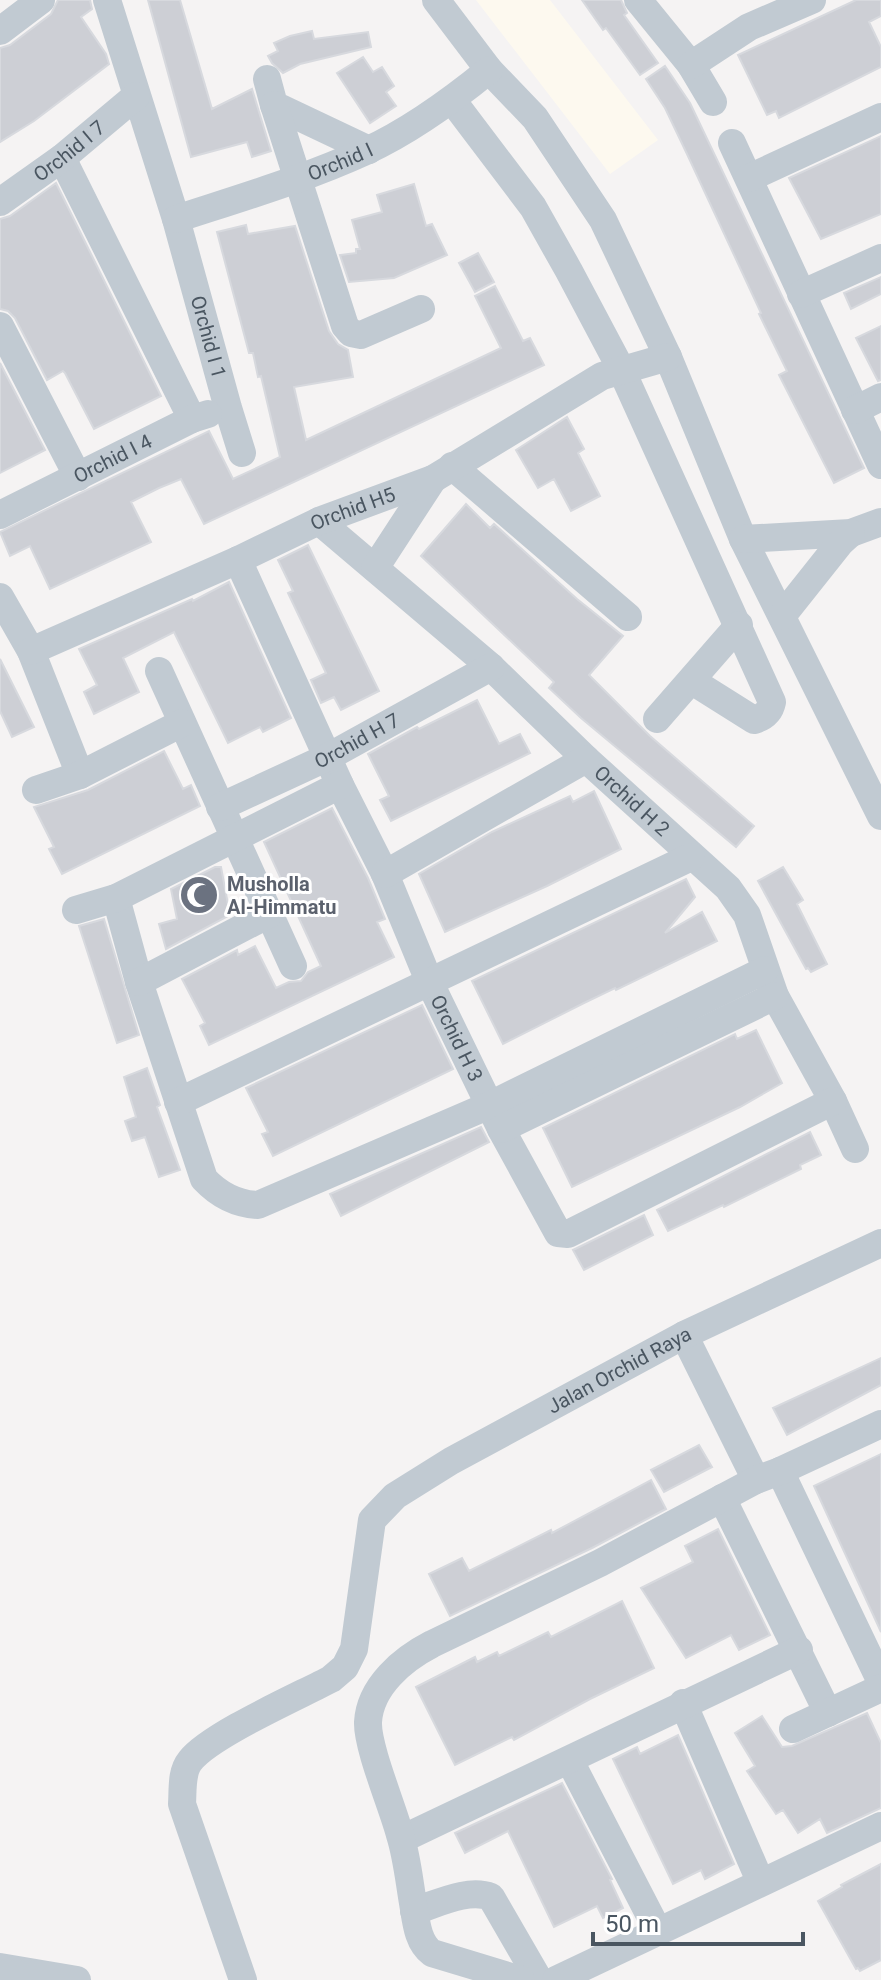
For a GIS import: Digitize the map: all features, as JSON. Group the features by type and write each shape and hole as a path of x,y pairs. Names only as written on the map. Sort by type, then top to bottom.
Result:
{"street":[{"path":"0,31 41,0"},
{"name":"Orchid I 1","path":"107,0 176,219 242,453"},
{"path":"436,0 489,70 535,118 603,220 788,607 881,816"},
{"path":"638,0 691,65 713,102"},
{"path":"749,27 776,0"},
{"path":"691,65 749,27 812,0"},
{"name":"Orchid I","path":"176,219 298,179 369,150 452,100 489,70"},
{"path":"369,150 270,92 345,326 351,333 361,335 421,309"},
{"name":"Orchid I 7","path":"0,202 62,158 136,96"},
{"path":"452,100 533,207 621,369 772,702 768,712 754,720 692,681"},
{"path":"749,178 881,117"},
{"path":"732,143 881,465"},
{"path":"62,158 192,419"},
{"path":"801,294 881,258"},
{"path":"0,326 78,477"},
{"name":"Orchid H5","path":"31,651 319,521 442,472 602,376 668,357"},
{"path":"855,410 881,397"},
{"name":"Orchid I 4","path":"0,515 192,419 228,408"},
{"path":"375,568 442,472 628,617"},
{"name":"Orchid H 2","path":"319,521 491,667 691,857 702,863 728,888 747,915 770,983 855,1149"},
{"path":"754,538 843,537 881,522"},
{"path":"788,607 843,537"},
{"name":"Orchid H 3","path":"238,560 340,785 385,874 429,981 550,1223 558,1233 568,1234 833,1101"},
{"path":"0,597 31,651 80,775"},
{"path":"657,719 739,625"},
{"name":"Orchid H 7","path":"220,807 328,757 491,667"},
{"path":"159,671 293,966"},
{"path":"36,790 80,775 182,723"},
{"path":"385,874 586,759"},
{"path":"76,910 116,898 340,785"},
{"path":"178,1102 691,857"},
{"path":"116,898 139,982 204,1179 214,1190 241,1204 258,1205 496,1117 770,983"},
{"path":"139,982 269,914"},
{"name":"Jalan Orchid Raya","path":"243,1980 182,1804 183,1779 188,1762 221,1737 331,1679 345,1667 354,1649 372,1520 395,1496 451,1461 684,1335 881,1243"},
{"path":"684,1335 768,1476 881,1685 793,1729"},
{"path":"521,1980 432,1953 424,1947 414,1911 402,1839 368,1723 382,1686 395,1668 413,1654 600,1563 722,1498 881,1424"},
{"path":"722,1498 828,1713"},
{"path":"402,1839 799,1650"},
{"path":"683,1703 760,1881"},
{"path":"570,1761 658,1931"},
{"path":"556,1980 881,1826"},
{"path":"414,1911 480,1893 491,1897 539,1980"},
{"path":"0,1967 77,1980"}],"shaded area":[{"path":"476,0 550,0 658,140 610,174"}],"building":[{"path":"58,0 90,0 92,9 81,17 106,54 109,64 34,121 0,142 0,48 10,45 51,14"},
{"path":"148,0 180,0 212,109 252,89 271,151 252,157 247,142 191,157"},
{"path":"582,0 621,0 627,13 624,15 658,63 640,75"},
{"path":"856,0 881,0 881,16 869,22 881,47 881,67 779,118 776,111 767,115 738,55"},
{"path":"312,31 314,39 368,32 371,47 300,64 283,73 272,63 268,56 278,51 274,43"},
{"path":"363,57 373,72 382,67 394,86 386,92 396,106 370,123 337,73"},
{"path":"665,66 690,103 864,468 834,483 779,375 787,371 761,313 665,108 646,79"},
{"path":"881,136 881,214 821,239 789,178"},
{"path":"56,183 161,396 94,429 65,373 63,371 47,380 15,318 8,311 0,309 0,219 10,216"},
{"path":"414,184 426,226 432,224 447,255 394,278 349,282 340,255 356,253 356,249 360,249 352,220 382,212 377,195"},
{"path":"246,225 248,234 295,226 329,331 338,344 348,350 353,377 294,387 306,440 501,348 475,296 495,286 523,341 530,338 544,365 204,524 181,479 159,488 131,502 151,542 50,589 30,546 10,556 0,532 209,431 233,479 280,457 261,376 258,377 253,353 249,353 217,232"},
{"path":"478,253 494,282 475,292 459,263"},
{"path":"881,277 881,294 851,309 844,293"},
{"path":"881,326 881,380 878,381 856,338"},
{"path":"0,363 45,450 0,473"},
{"path":"567,417 584,449 578,453 600,496 571,511 554,479 538,488 516,450"},
{"path":"466,504 490,528 494,524 623,636 589,675 650,736 754,826 736,847 581,718 549,688 554,682 421,556"},
{"path":"308,545 379,691 341,710 334,697 321,703 311,680 326,673 288,593 293,591 278,560"},
{"path":"229,582 291,718 263,732 260,727 228,743 174,632 123,658 139,692 94,714 84,692 97,685 79,649 193,601"},
{"path":"0,659 34,727 12,737 0,711"},
{"path":"477,700 499,744 520,734 530,753 391,821 380,800 389,796 368,754 417,727 419,729"},
{"path":"164,751 183,789 191,785 200,806 62,874 49,849 54,847 34,807 88,790"},
{"path":"594,791 621,849 445,932 419,874 492,832 570,796 573,802"},
{"path":"332,808 368,878 385,919 377,922 394,957 209,1045 200,1026 205,1023 182,979 237,950 238,955 255,946 276,988 301,981 308,972 321,966 264,842"},
{"name":"Musholla Al-Himmatu","path":"215,867 221,867 230,915 166,949 159,924 177,919 171,889"},
{"path":"783,867 803,900 797,904 827,964 811,972 806,969 758,881"},
{"path":"686,879 695,897 665,933 702,912 717,941 503,1044 472,981"},
{"path":"104,919 139,1035 117,1043 79,926"},
{"path":"422,1005 453,1069 273,1156 262,1134 268,1132 246,1088"},
{"path":"756,1030 782,1083 740,1107 572,1187 543,1128 735,1034 737,1039"},
{"path":"147,1068 160,1105 157,1107 180,1170 159,1177 145,1137 132,1141 125,1121 136,1117 124,1077"},
{"path":"481,1127 489,1142 341,1216 330,1194"},
{"path":"810,1132 821,1155 800,1165 801,1169 668,1231 657,1210"},
{"path":"644,1215 653,1235 584,1270 573,1250"},
{"path":"881,1358 881,1385 787,1435 773,1408"},
{"path":"699,1445 712,1467 664,1492 651,1470"},
{"path":"881,1454 881,1632 814,1486"},
{"path":"651,1480 666,1509 450,1616 429,1574 462,1558 469,1571 551,1530 552,1533"},
{"path":"718,1529 770,1635 739,1650 731,1635 686,1658 641,1588 693,1562 685,1546"},
{"path":"622,1601 654,1668 514,1740 512,1737 455,1765 416,1687 475,1657 477,1662 497,1652 499,1656 548,1632 551,1637"},
{"path":"867,1713 881,1743 881,1808 827,1833 820,1819 798,1833 783,1810 776,1814 747,1771 755,1766 735,1733 762,1716 782,1747 792,1746"},
{"path":"678,1735 734,1864 705,1879 701,1870 673,1884 613,1759 637,1747 640,1754"},
{"path":"562,1783 612,1879 623,1908 603,1918 597,1906 554,1927 508,1831 465,1853 455,1833"},
{"path":"881,1864 881,1960 860,1971 856,1969 818,1901"}],"place":[{"name":"Musholla Al-Himmatu","path":"199,895"}]}
